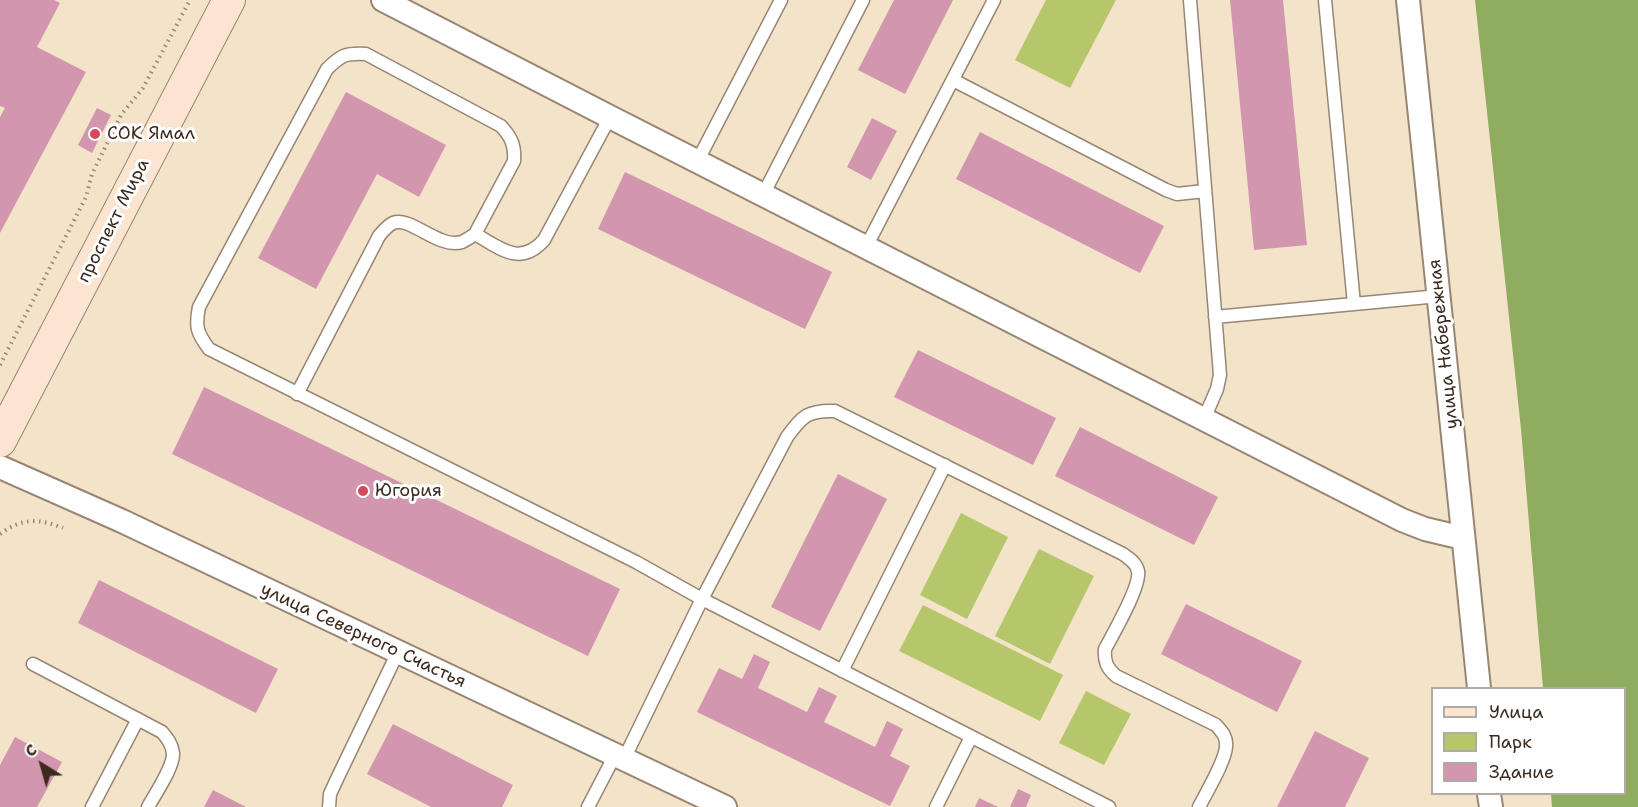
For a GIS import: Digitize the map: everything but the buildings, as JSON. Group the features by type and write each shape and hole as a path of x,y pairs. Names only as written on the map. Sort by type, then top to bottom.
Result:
{"main road":[{"name":"проспект Мира","path":"0,441 229,0"}],"street":[{"path":"383,0 1402,520 1425,529 1463,538"},
{"name":"улица Набережная","path":"1408,0 1479,687"},
{"name":"улица Северного Счастья","path":"0,467 122,521 725,807"}],"lane":[{"path":"697,162 781,0"},
{"path":"763,195 863,0"},
{"path":"866,248 994,0"},
{"path":"1190,0 1220,375 1217,389 1204,419"},
{"path":"1325,0 1354,304"},
{"path":"297,394 379,236 386,227 395,222 405,223 438,239 450,243 462,242 475,234 514,161 511,137 501,126 366,54 349,53 337,59 327,69 199,307 196,322 200,337 209,349 297,394 636,562 702,599 1109,807"},
{"path":"953,80 1166,190 1177,194 1205,191"},
{"path":"475,234 513,255 524,254 536,249 544,240 610,117"},
{"path":"1215,317 1439,296"},
{"path":"588,807 619,757 787,437 799,421 817,411 835,411 1123,554 1134,562 1138,573 1136,585 1105,649 1104,660 1108,669 1116,676 1215,725 1224,734 1227,744 1225,754 1199,807"},
{"path":"842,671 945,465"},
{"path":"329,807 330,794 399,652"},
{"path":"33,664 162,732 170,742 173,755 148,807"},
{"path":"92,807 138,719"},
{"path":"936,807 970,737"}],"path":[{"path":"0,364 86,197 92,174 122,115 143,87 190,0"},
{"path":"0,534 9,527 32,520 63,528"}],"green space":[{"path":"1046,0 1116,0 1070,88 1015,60"},
{"path":"1475,0 1638,0 1638,807 1552,807 1551,795 1626,795 1626,687 1543,687 1521,429"},
{"path":"961,513 1008,537 967,619 920,595"},
{"path":"1039,549 1094,576 1050,664 995,636"},
{"path":"923,605 1063,675 1040,721 899,651"},
{"path":"1086,691 1131,714 1104,765 1059,743"}],"place":[{"name":"СОК Ямал","path":"95,134"},
{"name":"Югория","path":"363,491"}]}
